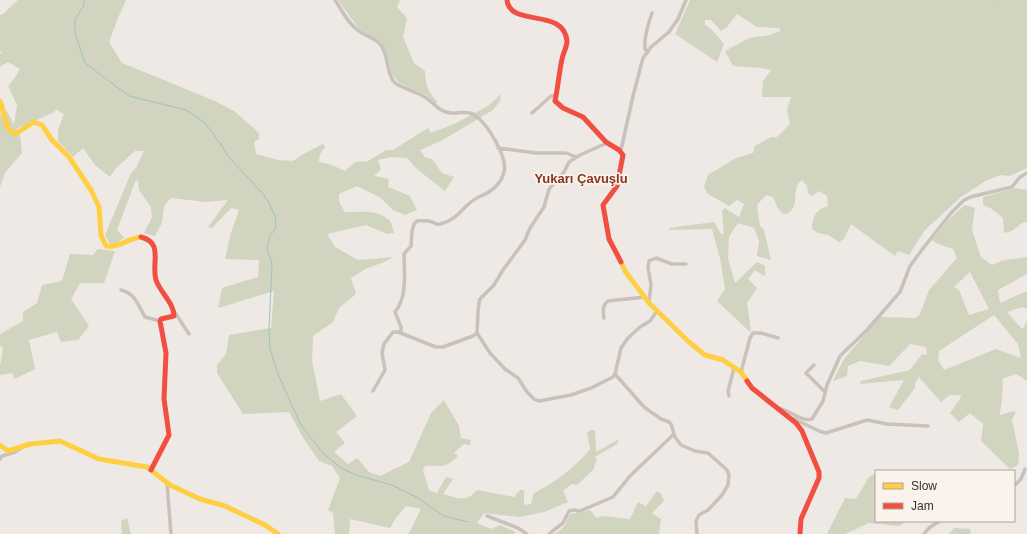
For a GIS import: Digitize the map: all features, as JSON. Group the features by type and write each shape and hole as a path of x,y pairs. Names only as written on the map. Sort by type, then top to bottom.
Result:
{"street":[{"path":"335,0 349,21 358,31 380,44 387,60 391,77 396,83 425,97 436,108 450,113 473,114 485,124 498,148 505,166 504,172 497,186 487,193 472,200 458,216 442,224 428,221 417,221 414,224 411,246 404,254 405,267 403,294 395,312 401,327 401,333"},
{"path":"507,0 509,8 515,12 546,19 559,25 566,34 567,43 562,58 555,101 558,106 580,115 589,122 607,143 621,150"},
{"path":"686,0 678,19 669,32 643,58 621,150 623,155 617,186 603,205 610,239 626,271 657,312 705,355 723,360 742,372 752,388 796,423 802,431 819,472 819,478 801,519 800,534"},
{"path":"648,52 645,49 645,44 652,13"},
{"path":"532,113 551,96 556,96"},
{"path":"0,101 5,113 7,127 10,132 15,134 34,122 39,123 52,140 69,157 91,190 99,207 101,235 106,246 110,248 115,247 126,240 140,237 151,241 156,253 156,277 162,294 189,334"},
{"path":"607,143 580,154 569,162 564,172 549,189 544,207 530,228 517,253 503,270 494,285 480,299 478,303 477,333 490,353 500,364 518,378 534,399 539,401 571,395 591,388 613,377 621,348 628,338 640,327 650,321 657,312"},
{"path":"498,148 536,153 566,152 576,158"},
{"path":"776,408 783,408 803,419 812,419 823,401 825,392 840,356 868,330 900,292 910,266 920,251 951,213 963,201 1012,186 1020,177 1027,173"},
{"path":"649,303 651,285 648,267 649,261 656,258 672,264 686,264"},
{"path":"121,290 129,292 133,296 145,317 160,321 161,319 174,316 174,311"},
{"path":"604,318 603,309 604,305 608,301 645,297"},
{"path":"151,470 169,435 164,399 166,353 160,321"},
{"path":"373,390 385,370 382,353 384,344 393,332 401,333 436,347 444,346 473,336 477,333"},
{"path":"742,372 750,338 753,333 761,333 778,338"},
{"path":"814,365 806,373 825,392"},
{"path":"729,396 734,368"},
{"path":"615,374 644,407 671,424 674,437 681,445 695,451 708,453 727,470 729,474 728,485 722,495 708,510 699,515 696,521 697,534"},
{"path":"814,381 817,376"},
{"path":"786,415 826,433 867,420 887,424 928,426"},
{"path":"549,534 563,523 569,511 580,511 613,497 630,476 674,434"},
{"path":"0,445 8,451 26,445 60,441 99,459 147,467 167,483 200,499 225,506 265,525 278,534"},
{"path":"0,459 2,456 21,450 26,445"},
{"path":"1015,485 1021,479 1025,469"},
{"path":"167,483 171,534"},
{"path":"487,516 518,528 527,534"},
{"path":"924,534 930,527 938,522"}],"green space":[{"path":"18,0 126,0 109,42 122,63 215,101 234,111 259,133 259,139 254,142 256,154 278,160 293,161 323,144 325,147 320,154 319,162 332,165 345,171 355,162 368,161 386,150 393,150 428,128 431,133 454,124 488,106 501,94 500,101 493,110 441,141 420,150 425,157 432,159 442,173 454,177 445,191 418,170 407,158 391,157 378,160 381,169 374,176 389,179 388,187 410,196 417,210 405,215 393,210 381,198 357,186 339,194 339,202 345,212 369,212 386,217 392,225 394,233 387,234 366,225 327,234 335,247 358,260 394,257 367,268 351,278 356,294 339,308 333,322 313,336 312,360 320,401 341,394 357,416 336,432 345,443 334,452 348,464 357,458 369,472 380,476 409,462 431,413 444,400 459,426 461,438 471,440 470,445 464,444 454,453 458,456 449,463 442,466 425,466 423,470 429,490 437,493 446,477 453,479 443,494 457,498 465,498 469,497 477,490 514,497 520,490 524,490 524,505 531,504 534,493 564,474 584,456 590,449 587,433 591,430 595,430 596,452 619,439 617,444 595,457 597,460 593,470 577,485 572,484 563,491 568,502 544,512 520,517 484,513 477,523 491,529 500,525 516,532 514,534 407,534 409,533 421,509 406,506 395,519 390,528 350,519 349,534 335,534 333,513 328,510 340,478 332,466 319,461 304,439 289,412 243,414 217,373 217,365 226,354 229,335 271,328 274,291 218,308 222,288 258,277 259,260 225,259 231,233 239,210 231,208 212,228 208,227 228,200 206,202 171,198 164,206 162,223 155,236 144,233 152,217 151,207 139,190 138,180 135,182 117,230 124,238 116,243 110,244 105,235 131,173 136,168 144,151 135,151 115,169 110,177 95,165 83,148 73,157 58,141 58,130 64,114 57,110 16,129 20,135 22,153 5,173 0,187 0,114 7,111 14,125 17,105 8,86 20,69 8,62 0,67 0,54 2,53 0,51 0,15"},
{"path":"338,0 400,0 397,7 407,18 403,37 414,63 425,71 428,88 431,95 438,102 435,103 426,95 399,83 392,74 387,55 381,42 362,31"},
{"path":"690,0 1027,0 1027,168 1010,176 1001,175 987,180 961,197 925,230 909,255 898,251 895,256 851,224 844,239 839,242 828,235 818,233 812,229 813,220 817,212 828,206 827,196 819,191 812,196 808,193 807,186 802,180 798,184 794,207 788,213 785,214 781,212 773,197 766,195 757,205 760,226 764,230 771,260 757,256 759,241 754,228 738,223 729,237 728,259 735,283 757,262 765,266 765,276 755,270 748,279 757,288 747,303 751,330 749,331 717,301 725,289 720,258 712,229 670,230 669,228 714,222 721,234 724,234 722,211 725,208 739,217 744,204 737,200 729,206 708,194 704,187 708,175 736,158 753,153 755,146 771,137 777,137 790,124 787,110 791,97 762,97 763,81 771,70 733,66 725,51 749,38 770,35 780,31 780,28 757,27 737,14 727,27 721,31 711,20 705,20 705,25 712,30 724,44 717,62 675,34"},
{"path":"1016,188 1027,190 1027,222 1022,223 1012,231 1004,233 1003,218 992,209 983,205 983,197"},
{"path":"965,205 975,208 972,230 981,257 992,265 1004,260 1027,257 1027,274 998,290 1000,303 1027,291 1027,309 1022,307 1007,312 1022,329 1027,320 1027,381 1016,374 1002,379 1003,391 1000,415 1013,411 1016,412 1012,420 1019,453 1018,465 1010,469 981,441 983,424 970,413 959,422 950,413 960,399 961,395 950,395 941,402 919,377 915,383 915,388 898,410 889,407 904,380 860,384 861,381 910,370 922,354 927,355 926,347 910,344 889,366 860,361 848,366 847,376 833,381 844,359 880,317 916,318 920,314 929,290 957,258 953,249 938,244 932,240 949,219","holes":["970,272 989,309 969,315 959,290 954,287","994,315 1018,344 1021,358 996,349 944,370 938,360 939,351"]},
{"path":"98,249 115,251 104,283 80,283 71,299 89,326 78,340 61,342 57,332 29,340 35,369 15,379 12,373 0,375 3,348 0,346 0,334 23,321 23,312 37,303 42,285 62,281 70,254 93,255"},
{"path":"875,474 875,522 905,522 899,526 869,523 845,534 827,534 845,498 856,499 869,477"},
{"path":"657,491 661,494 664,501 652,513 661,519 659,534 554,534 564,527 571,514 590,510 597,518 602,516 630,519 638,502 646,506"},
{"path":"127,518 131,534 122,534 121,521"},
{"path":"954,528 970,529 971,534 949,534"}],"waterway":[{"path":"84,0 84,5 75,20 75,34 85,63 129,96 186,110 205,123 228,156 263,194 269,203 275,216 276,227 270,236 267,248 272,264 269,329 270,349 278,374 299,421 310,437 324,454 341,468 356,475 392,485 418,498 444,516 468,522"}],"traffic: slow":[{"path":"0,101 6,124 11,131 15,134 34,122 42,125 52,140 69,157 91,190 99,207 101,235 106,246 115,246 141,237"},
{"path":"621,262 625,271 649,303 689,342 705,355 723,360 741,372 747,381"},
{"path":"0,445 8,451 30,444 60,441 99,459 147,467 170,485 200,499 225,506 265,525 278,534"}],"traffic: jam":[{"path":"507,0 510,8 517,13 547,20 557,24 564,31 567,43 562,59 555,101 563,108 583,117 606,142 619,150 623,155 617,186 603,205 609,239 621,262"},
{"path":"141,237 148,240 155,249 156,280 172,307 174,316 161,319 160,321 166,353 164,399 169,435 151,470"},
{"path":"747,381 752,388 796,423 802,431 819,472 819,478 801,519 800,534"}],"district":[{"name":"Yukarı Çavuşlu","path":"581,178"}]}
